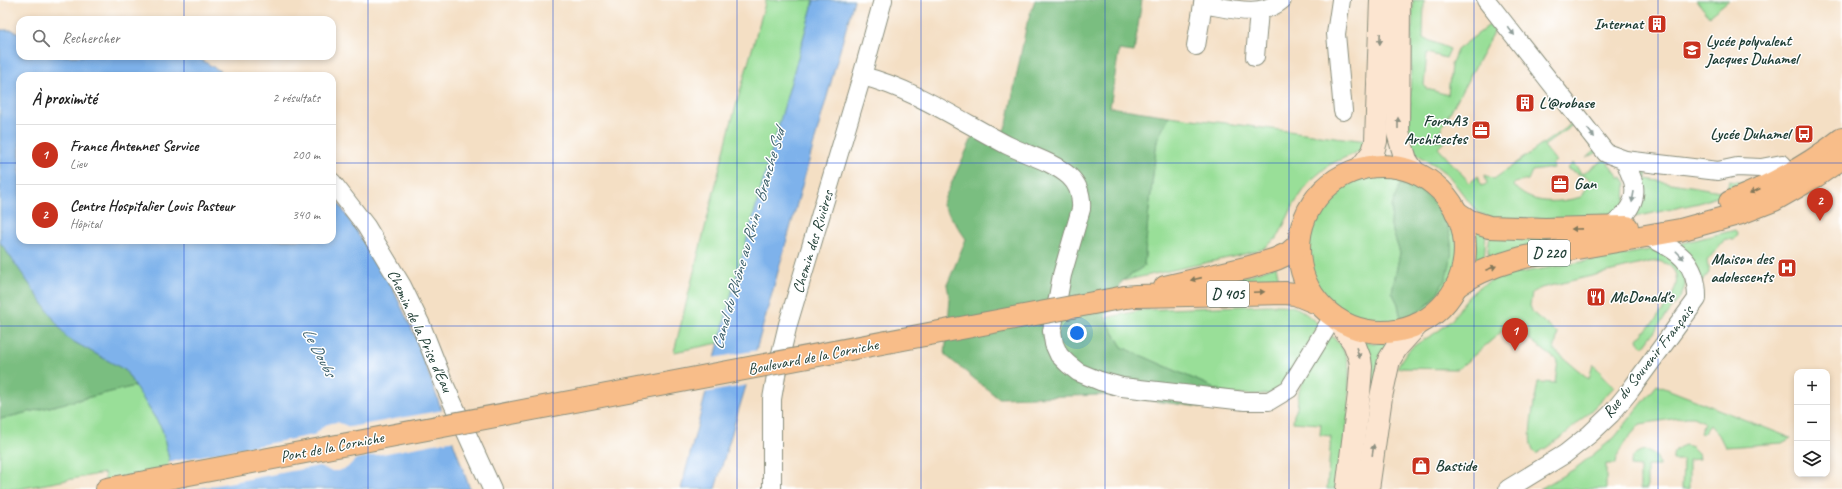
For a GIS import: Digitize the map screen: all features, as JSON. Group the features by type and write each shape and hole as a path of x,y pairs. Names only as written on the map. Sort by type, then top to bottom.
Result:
{"main road":[{"path":"1360,169 1373,152 1376,141 1385,1"},
{"path":"1385,1 1398,133 1406,160 1414,172"},
{"name":"D 220","path":"1456,212 1470,221 1489,227 1545,229 1609,228 1644,225 1682,218 1746,196 1810,163 1842,139"},
{"name":"D 220","path":"1457,286 1471,276 1504,262 1710,223 1767,203 1842,158"},
{"path":"1347,489 1359,394 1361,367 1360,359 1354,343 1306,285 1301,272 1298,245 1306,214 1317,197 1336,180 1360,169 1388,166 1414,172 1436,186 1446,196 1456,212 1464,232 1464,266 1457,286"},
{"name":"Boulevard de la Corniche","path":"490,418 1130,297 1170,285 1270,261 1289,253 1298,245"},
{"name":"Boulevard de la Corniche","path":"1130,297 1285,292 1295,294 1354,328 1377,333 1399,331 1417,325 1431,317 1443,306 1457,286"},
{"path":"1368,489 1380,396 1389,360 1397,347 1417,325"},
{"name":"Pont de la Corniche","path":"106,489 490,418"}],"street":[{"name":"Chemin des Rivières","path":"772,489 772,399 777,370 788,324 862,76 882,0"},
{"path":"1196,46 1204,2 1259,11 1272,7 1282,0"},
{"path":"1341,0 1336,34 1343,111"},
{"path":"1486,0 1606,153 1625,160 1718,171 1737,167 1761,168 1782,164 1790,174"},
{"path":"1255,56 1259,11"},
{"path":"862,76 896,86 988,135 1057,168 1069,176 1075,183 1082,199 1081,209 1062,275 1052,331 1054,344 1059,355 1078,372 1100,381 1122,387 1245,401 1269,401 1289,389 1329,314"},
{"path":"1609,228 1624,216 1634,197 1633,181 1625,160"},
{"name":"Chemin de la Prise d'Eau","path":"336,187 366,226 402,286 421,325 445,386 492,489"},
{"name":"Rue du Souvenir Français","path":"1508,489 1565,454 1590,434 1610,414 1629,392 1697,299 1697,289 1686,261 1672,248 1646,236"}],"green space":[{"path":"766,0 814,0 719,343 674,352 730,127"},
{"path":"1035,0 1142,0 1134,52 1119,50 1110,107 1169,116 1157,140 1144,266 1122,281 1105,318 1122,347 1230,395 1217,409 1105,395 998,398 945,355 950,300 947,285 966,239 942,204 974,134 996,146 1007,124 1027,23"},
{"path":"1413,0 1424,0 1423,38 1450,49 1446,58 1427,53 1424,85 1427,89 1448,95 1451,65 1457,50 1497,19 1499,23 1435,140 1445,141 1438,148 1470,183 1478,176 1481,186 1487,184 1485,175 1494,179 1575,121 1598,152 1586,158 1595,150 1574,124 1544,146 1556,161 1552,164 1553,168 1532,171 1528,180 1515,183 1513,185 1520,192 1536,200 1563,201 1581,197 1590,179 1567,169 1573,163 1582,174 1605,159 1620,178 1622,177 1626,183 1625,203 1607,219 1496,218 1480,214 1476,211 1449,176 1435,165 1418,155 1412,146 1409,129"},
{"path":"1696,0 1729,0 1709,16"},
{"path":"1169,116 1367,141 1361,150 1329,165 1310,181 1293,206 1278,237 1263,249 1122,281 1144,266 1157,140"},
{"path":"1648,168 1646,179 1727,192 1729,181 1752,184 1699,203 1635,217 1634,214 1639,169"},
{"path":"1376,174 1411,180 1436,197 1451,220 1457,246 1454,274 1442,298 1420,316 1390,325 1357,322 1332,308 1316,286 1308,259 1309,232 1321,206 1343,186","holes":["1392,206 1420,310 1400,315 1398,304 1392,292 1400,253 1391,226"]},
{"path":"1400,184 1418,190 1433,202 1442,215 1448,229 1451,244 1451,259 1447,274 1440,289 1430,302 1418,312 1404,318 1400,315 1398,304 1392,292 1400,253 1391,226 1392,206"},
{"path":"1735,230 1738,234 1734,240 1725,239 1707,261 1709,273 1702,281 1679,244"},
{"path":"1474,231 1486,232 1484,263 1474,265 1476,247"},
{"path":"1490,233 1606,233 1489,261 1488,249"},
{"path":"0,242 67,338 125,370 135,386 0,419"},
{"path":"1655,249 1678,263 1685,276 1685,286 1681,296 1644,346 1640,345 1638,339 1667,304 1673,294 1676,284 1676,275 1671,267 1665,263 1654,261 1541,288 1532,293 1530,306 1533,313 1558,334 1554,350 1589,379 1593,364 1614,387 1568,432 1536,454 1532,449 1530,431 1538,382 1555,383 1558,361 1513,327 1507,327 1458,369 1397,368 1407,352 1450,322 1468,297 1478,288 1495,279 1508,275"},
{"path":"1276,266 1279,280 1232,281"},
{"path":"1267,305 1291,306 1305,313 1319,325 1291,379 1269,394 1230,395 1122,347 1105,318 1143,310"},
{"path":"1331,335 1341,346 1346,356 1349,368 1349,409 1339,489 1327,489 1331,436 1320,435 1321,424 1293,422 1297,408 1299,391 1308,370"},
{"path":"1361,341 1374,343 1391,342 1377,393 1364,391"},
{"path":"1657,385 1791,438 1782,443 1725,447 1719,435 1710,425 1703,434 1700,433 1704,422 1693,417 1640,424 1621,448 1616,464 1606,464 1606,489 1540,489 1576,468 1614,438"},
{"path":"135,386 162,429 176,489 107,489 104,473 19,489 0,489 0,419"},
{"path":"1685,445 1692,447 1698,453 1699,459 1689,460 1689,489 1682,489 1683,460 1673,460 1673,454 1676,450"},
{"path":"1645,450 1651,452 1655,456 1658,460 1659,466 1647,466 1647,489 1640,489 1640,467 1630,466 1634,455"}],"water":[{"name":"Canal du Rhône au Rhin - Branche Sud","path":"814,0 854,0 748,379 715,489 681,489 732,292"},
{"name":"Le Doubs","path":"0,30 13,30 16,32 16,60 202,60 221,72 16,72 16,244 336,244 336,199 392,287 415,336 470,489 176,489 162,429 125,370 67,338 0,242"}],"pier":[{"path":"758,350 748,385 704,393 713,358"},
{"path":"444,410 455,440 356,459 347,468 338,471 330,471 319,466 195,489 174,489 168,462 314,435 325,425 337,422 350,427"}],"place":[{"name":"Internat","path":"1657,24"},
{"name":"Lycée polyvalent Jacques Duhamel","path":"1692,50"},
{"name":"L'@robase","path":"1525,103"},
{"name":"FormA3 Architectes","path":"1481,130"},
{"name":"Lycée Duhamel","path":"1804,134"},
{"name":"Gan","path":"1560,184"},
{"name":"Centre Hospitalier Louis Pasteur","path":"1820,221"},
{"name":"Maison des adolescents","path":"1787,268"},
{"name":"McDonald's","path":"1596,297"},
{"name":"France Antennes Service","path":"1515,351"},
{"name":"Bastide","path":"1421,466"}]}
